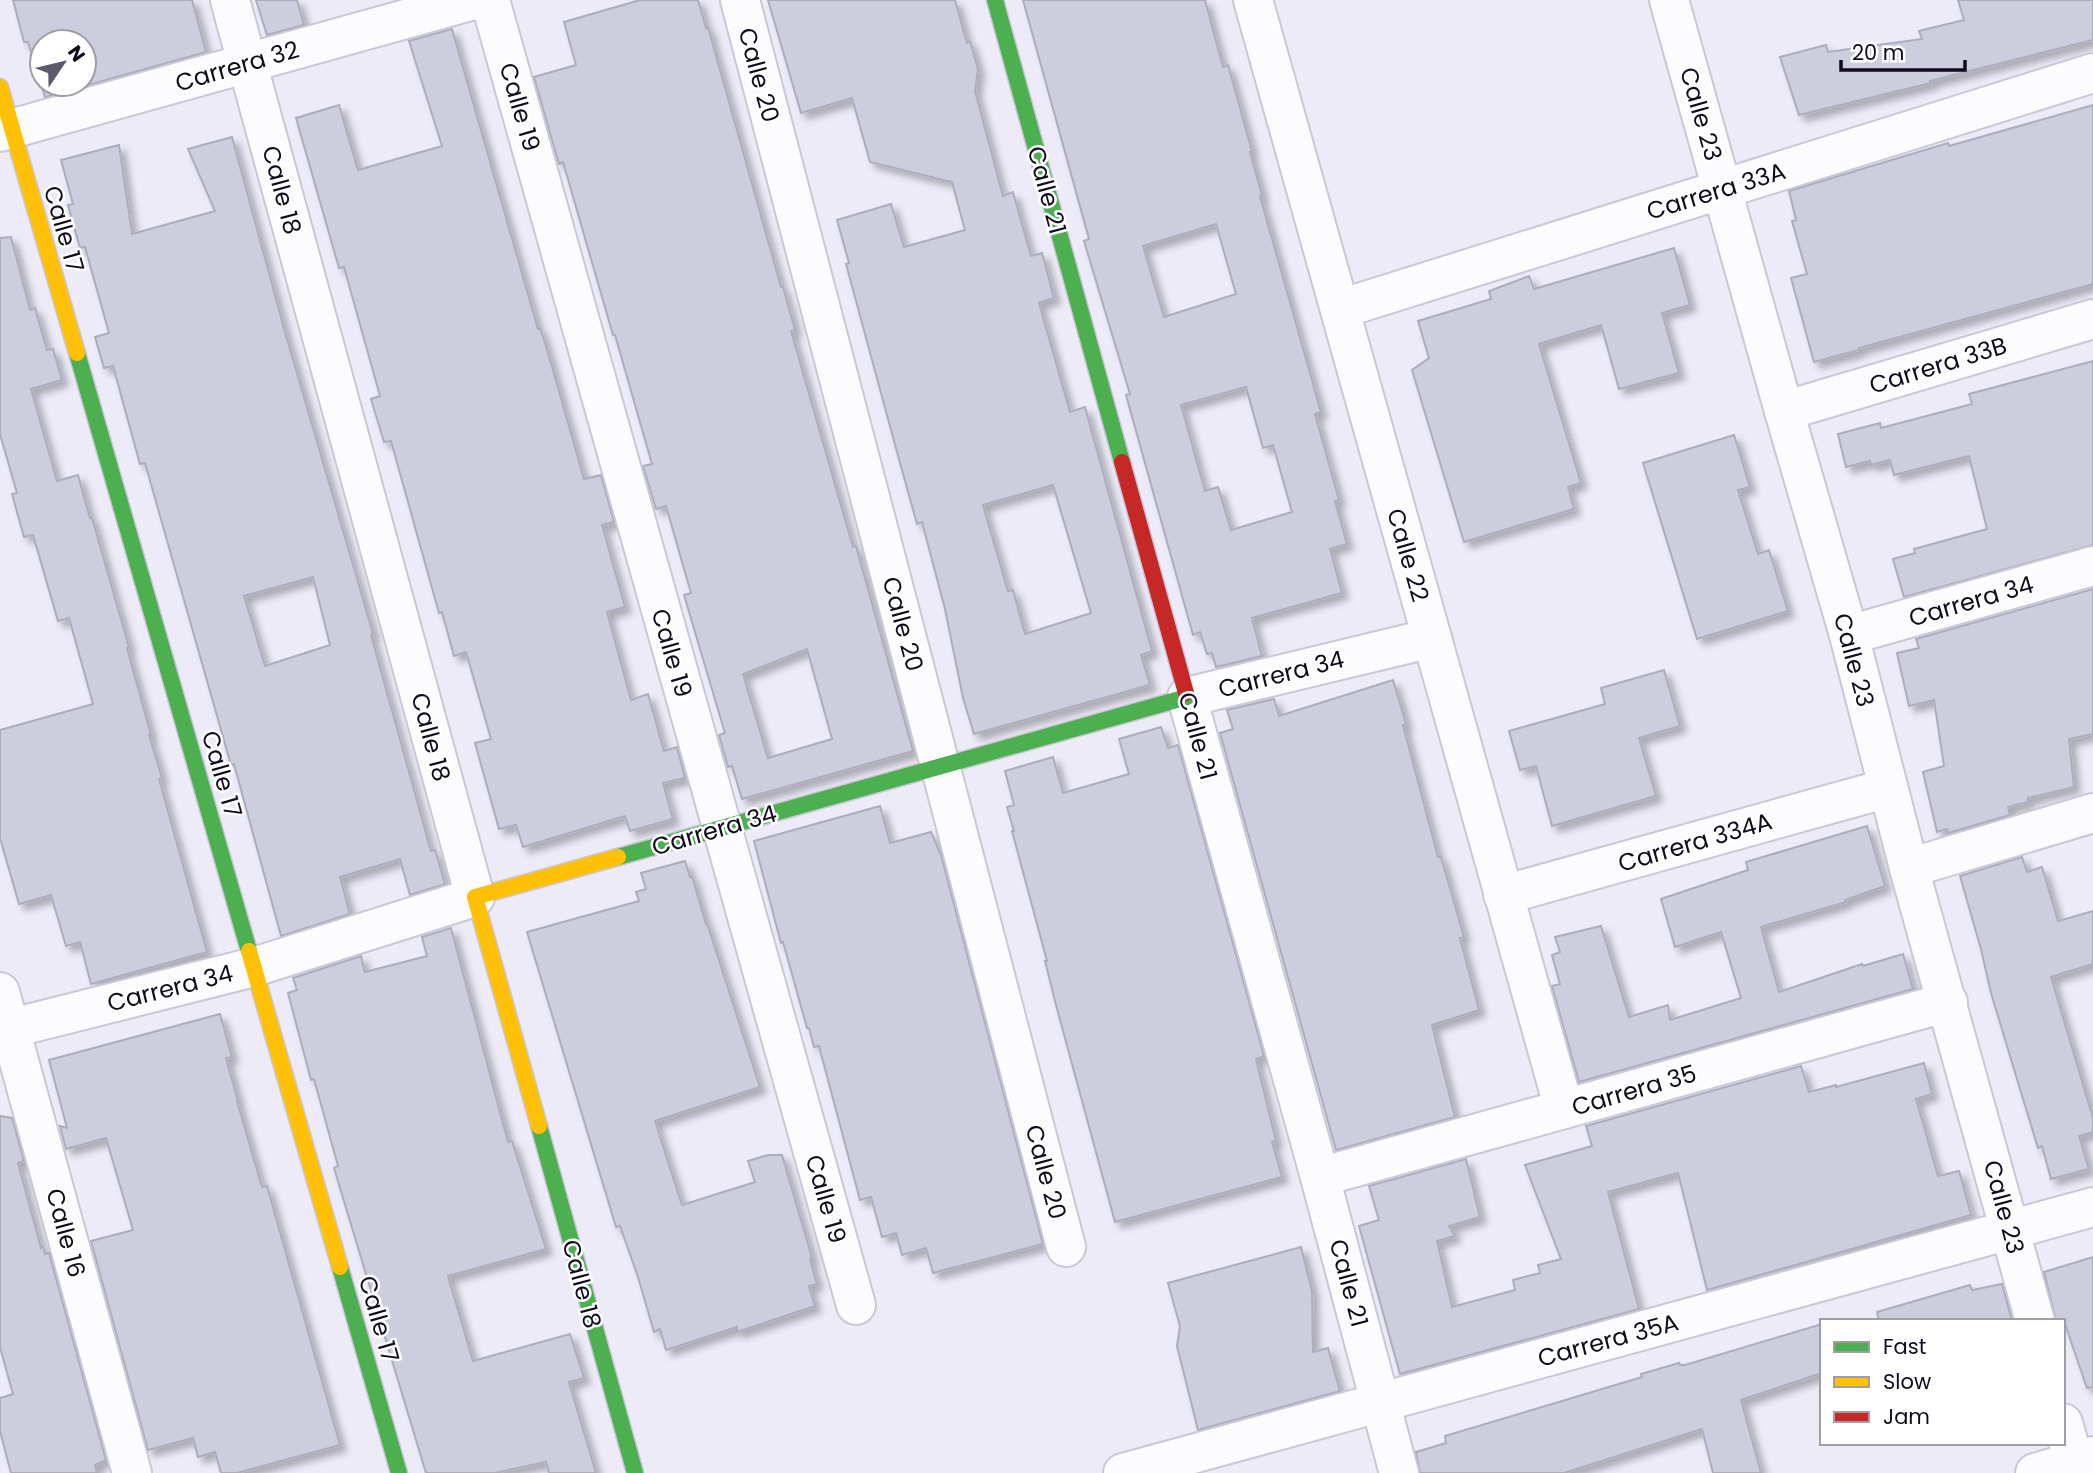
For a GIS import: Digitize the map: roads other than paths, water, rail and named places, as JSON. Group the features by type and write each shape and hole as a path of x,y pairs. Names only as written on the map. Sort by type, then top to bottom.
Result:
{"street":[{"name":"Calle 18","path":"230,0 635,1473"},
{"name":"Carrera 32","path":"5,131 474,0"},
{"name":"Calle 19","path":"490,0 856,1305"},
{"name":"Calle 20","path":"740,0 1066,1247"},
{"name":"Calle 21","path":"995,0 1320,1177 1399,1473"},
{"name":"Calle 22","path":"1253,0 1564,1109"},
{"name":"Calle 23","path":"1669,0 1849,635 1909,868 2034,1319"},
{"name":"Carrera 33A","path":"1340,309 2093,73"},
{"name":"Calle 17","path":"0,88 5,131 254,967 399,1473"},
{"name":"Carrera 33B","path":"1784,411 2093,319"},
{"name":"Carrera 34","path":"1849,635 2093,566"},
{"name":"Carrera 34","path":"3,1017 254,967 475,897 1187,697 1432,638"},
{"name":"Carrera 334A","path":"1503,895 1888,788"},
{"path":"1909,868 2093,813"},
{"name":"Carrera 35","path":"1320,1177 1948,1002"},
{"name":"Calle 16","path":"3,1017 132,1473"},
{"name":"Carrera 35A","path":"1123,1473 2093,1207"},
{"path":"2035,1473 2081,1464 2065,1428"}]}
